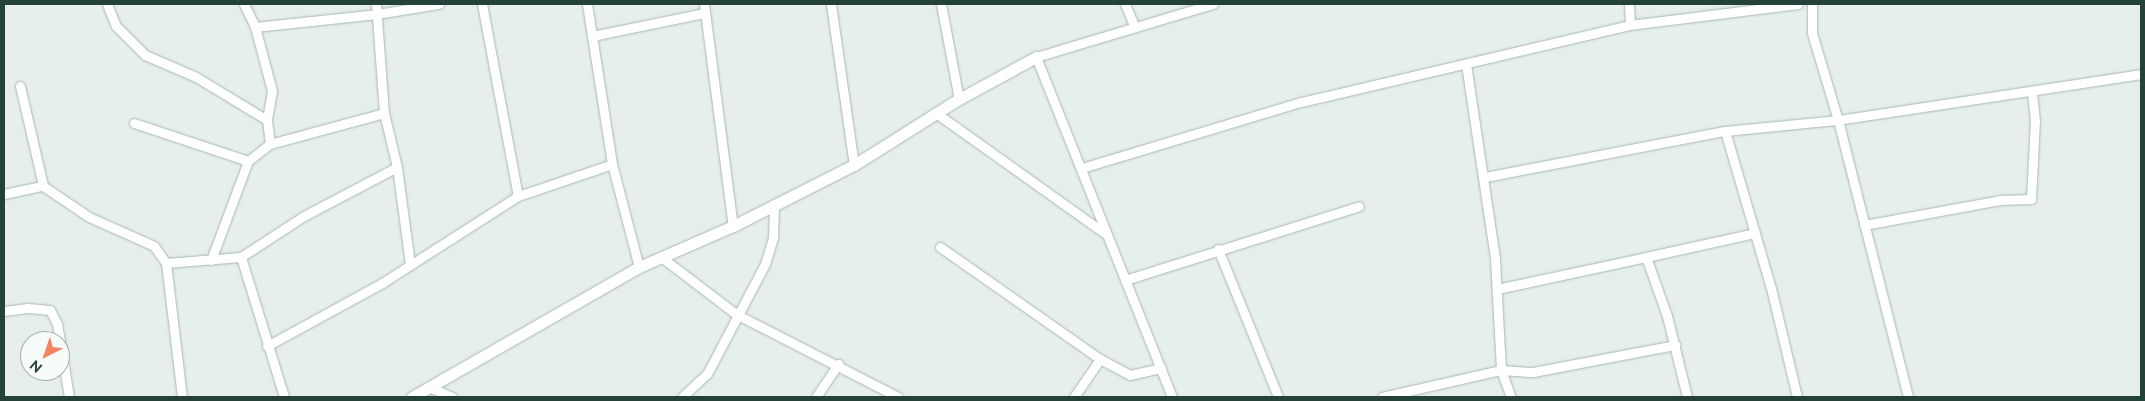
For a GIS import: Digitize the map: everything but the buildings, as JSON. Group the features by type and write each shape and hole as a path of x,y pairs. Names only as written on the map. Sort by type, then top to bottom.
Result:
{"street":[{"path":"106,4 116,26 145,55 196,77 267,120"},
{"path":"244,4 256,27 272,91 267,120 270,144"},
{"path":"376,4 384,113 398,167 410,264"},
{"path":"256,27 378,14 439,4"},
{"path":"482,4 518,196"},
{"path":"587,4 612,164 639,267"},
{"path":"831,4 854,165"},
{"path":"941,4 958,99"},
{"path":"1126,4 1135,27"},
{"path":"412,397 639,267 733,226 854,165 958,99 1036,57 1213,4"},
{"path":"1629,4 1630,25"},
{"path":"1082,168 1279,108 1630,25 1738,8 1798,4"},
{"path":"1812,4 1812,33 1838,120 1908,397"},
{"path":"592,36 704,8 733,226"},
{"path":"1036,57 1172,397"},
{"path":"1466,64 1485,177 1497,289 1501,370 1511,397"},
{"path":"1485,177 1725,131 1838,120 2141,74"},
{"path":"20,86 43,186 90,217 154,246 166,264 182,397"},
{"path":"1864,225 2000,200 2031,199 2034,122 2032,91"},
{"path":"211,260 248,161 270,144 384,113"},
{"path":"936,113 1107,235"},
{"path":"134,123 248,161"},
{"path":"1725,131 1797,397"},
{"path":"267,346 373,288 518,196 612,164"},
{"path":"166,264 241,257 304,216 398,167"},
{"path":"4,194 43,186"},
{"path":"682,397 706,374 736,314 766,264 773,237 774,204"},
{"path":"1125,280 1218,249 1359,206"},
{"path":"1497,289 1754,233"},
{"path":"940,247 1100,359 1130,376 1161,368"},
{"path":"1218,249 1278,397"},
{"path":"661,256 736,314 838,364 898,397"},
{"path":"241,257 284,397"},
{"path":"1646,257 1675,345 1687,397"},
{"path":"4,311 28,308 50,310 58,331"},
{"path":"1382,397 1501,370 1533,372 1675,345"},
{"path":"1074,397 1100,359"},
{"path":"816,397 838,364"},
{"path":"66,381 69,397"},
{"path":"429,387 452,397"}]}
